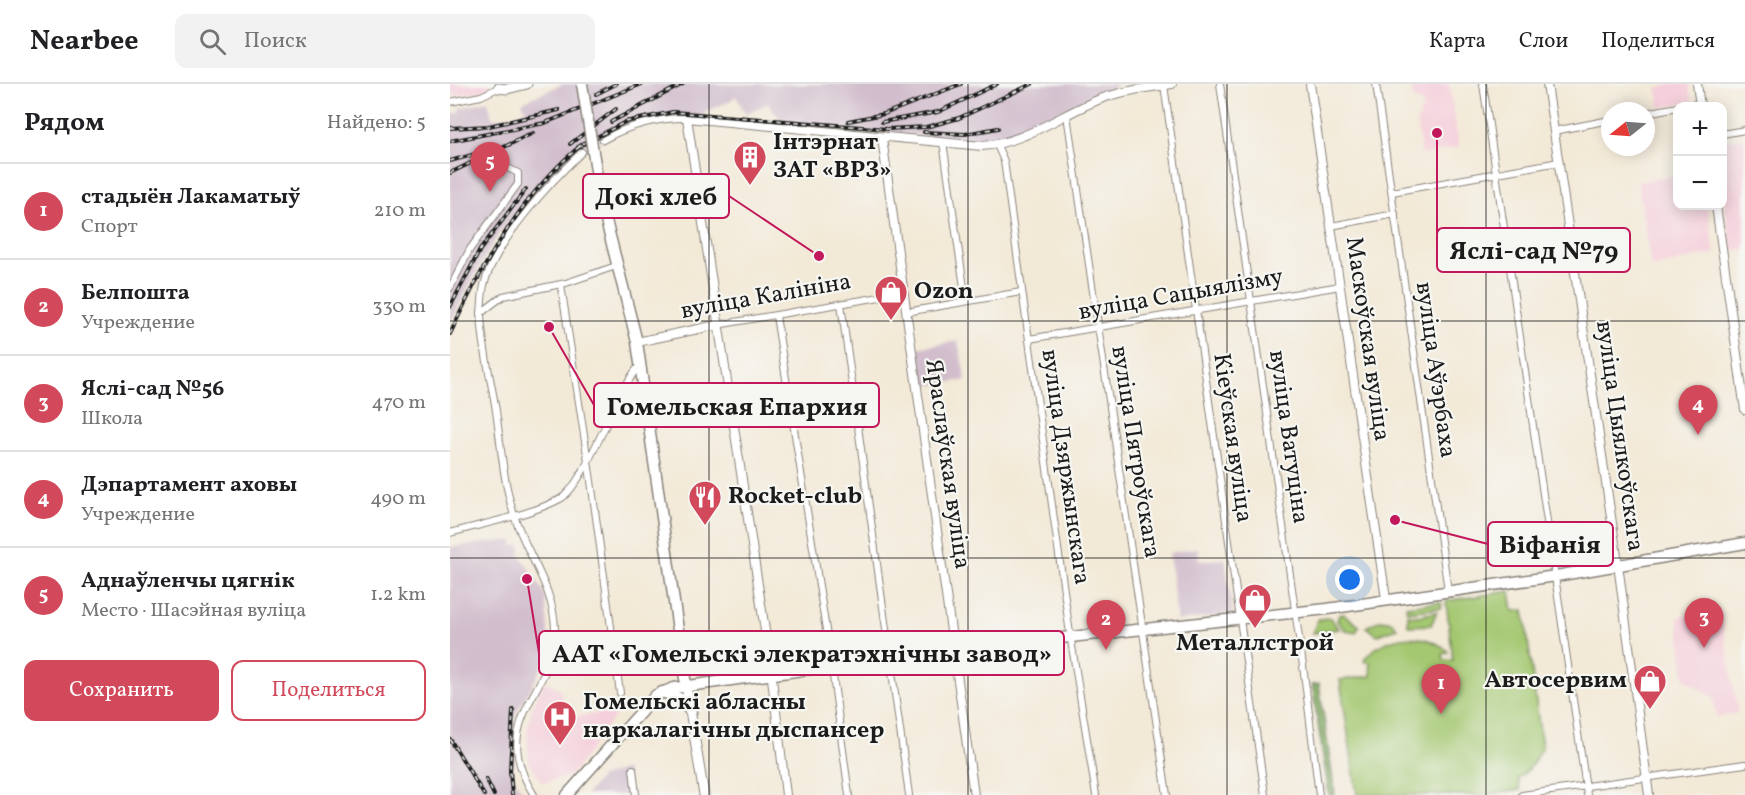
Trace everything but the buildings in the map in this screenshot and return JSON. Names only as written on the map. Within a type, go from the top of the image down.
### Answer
[{"type":"main road","points":[[500,85],[507,89],[527,84]]},
{"type":"main road","points":[[582,84],[601,201],[637,342],[640,393],[704,795]]},
{"type":"main road","points":[[567,795],[656,695],[686,686],[954,650],[1294,613],[1556,576],[1745,543]]},
{"type":"main road","points":[[662,692],[679,699],[691,712]]},
{"type":"street","name":"вуліца Ватуціна","points":[[1220,84],[1319,795]]},
{"type":"street","name":"Маскоўская вуліца","points":[[1310,84],[1386,599]]},
{"type":"street","name":"вуліца Аўэрбаха","points":[[1376,84],[1448,591]]},
{"type":"street","points":[[1483,84],[1587,795]]},
{"type":"street","name":"вуліца Цыялкоўскага","points":[[1547,84],[1618,564],[1649,795]]},
{"type":"street","points":[[1697,84],[1700,102]]},
{"type":"street","points":[[450,102],[481,96],[500,85]]},
{"type":"street","points":[[603,140],[618,131],[664,118],[687,118],[882,138],[997,145],[1020,138],[1105,97],[1168,85]]},
{"type":"street","name":"Кіеўская вуліца","points":[[1168,85],[1195,312],[1265,795]]},
{"type":"street","points":[[1655,112],[1673,109]]},
{"type":"street","name":"вуліца Пятроўскага","points":[[1067,115],[1167,795]]},
{"type":"street","points":[[687,118],[771,675],[786,795]]},
{"type":"street","points":[[1554,131],[1601,122]]},
{"type":"street","points":[[1727,133],[1745,130]]},
{"type":"street","name":"Яраслаўская вуліца","points":[[882,138],[974,795]]},
{"type":"street","points":[[943,142],[966,301]]},
{"type":"street","name":"вуліца Дзяржынскага","points":[[997,145],[1004,161],[1071,638],[1096,795]]},
{"type":"street","points":[[534,795],[519,769],[520,729],[522,715],[554,648],[555,629],[546,584],[513,514],[506,482],[481,313],[483,286],[496,256],[556,177],[582,152]]},
{"type":"street","points":[[1392,192],[1559,162]]},
{"type":"street","points":[[450,288],[470,249],[518,184],[518,173],[504,165]]},
{"type":"street","points":[[1717,210],[1745,410]]},
{"type":"street","points":[[1331,226],[1395,214]]},
{"type":"street","points":[[481,313],[503,296],[561,285],[616,266]]},
{"type":"street","points":[[561,285],[620,693]]},
{"type":"street","name":"вуліца Сацыялізму","points":[[1029,339],[1340,286]]},
{"type":"street","points":[[906,312],[1021,292]]},
{"type":"street","name":"вуліца Калініна","points":[[637,342],[717,325],[903,293]]},
{"type":"street","points":[[841,304],[909,795]]},
{"type":"street","points":[[776,316],[832,666],[849,795]]},
{"type":"street","points":[[450,533],[563,497],[587,460],[618,400],[640,364]]},
{"type":"street","points":[[630,380],[630,387],[640,393]]},
{"type":"street","points":[[618,400],[640,393]]},
{"type":"street","points":[[1522,795],[1745,764]]},
{"type":"street","points":[[633,769],[636,795]]},
{"type":"shaded area","points":[[450,84],[488,84],[489,90],[450,96]]},
{"type":"shaded area","points":[[563,84],[1119,84],[1012,136],[976,141],[783,123],[768,103],[745,114],[736,96],[741,92],[728,102],[705,112],[705,117],[674,115],[658,117],[614,130],[580,149],[551,175],[501,230],[450,324],[450,115],[460,112],[459,108],[488,101],[492,118],[509,117],[526,110],[522,102]]},
{"type":"shaded area","points":[[1418,84],[1449,84],[1459,147],[1422,155],[1416,119],[1420,119],[1419,114],[1423,111],[1421,101],[1414,100],[1411,89],[1419,88]]},
{"type":"shaded area","points":[[1674,84],[1689,84],[1692,101],[1673,102],[1673,105],[1660,108],[1657,88]]},
{"type":"shaded area","points":[[1745,138],[1745,249],[1731,251],[1726,210],[1727,140]]},
{"type":"shaded area","points":[[1673,176],[1673,210],[1708,210],[1715,253],[1651,268],[1638,182]]},
{"type":"shaded area","points":[[958,341],[966,380],[923,386],[917,348]]},
{"type":"shaded area","points":[[512,540],[514,546],[519,544],[522,551],[519,553],[545,594],[549,642],[548,652],[537,677],[515,715],[513,776],[524,795],[450,795],[450,547]]},
{"type":"shaded area","points":[[1198,548],[1199,561],[1225,559],[1233,614],[1177,621],[1169,553]]},
{"type":"shaded area","points":[[1720,609],[1738,713],[1717,717],[1713,697],[1685,679],[1678,617]]},
{"type":"shaded area","name":"Гомельскі абласны наркалагічны дыспансер","points":[[544,681],[560,689],[567,718],[619,710],[571,776],[542,783],[529,762],[527,731],[532,709]]},
{"type":"shaded area","points":[[626,769],[630,794],[586,795],[601,777]]},
{"type":"green space","points":[[1510,591],[1513,611],[1524,610],[1542,748],[1529,769],[1518,778],[1520,790],[1481,795],[1357,795],[1340,680],[1371,676],[1370,662],[1365,662],[1364,659],[1383,644],[1404,638],[1426,639],[1447,650],[1448,653],[1443,654],[1444,660],[1453,660],[1446,601]]},
{"type":"green space","points":[[1439,602],[1442,604],[1441,608],[1407,612],[1406,606]]},
{"type":"green space","points":[[1437,612],[1431,625],[1408,626],[1408,615],[1418,616]]},
{"type":"green space","points":[[1344,614],[1359,626],[1356,632],[1345,630],[1337,621],[1339,615]]},
{"type":"green space","points":[[1330,618],[1339,629],[1312,633],[1318,619]]},
{"type":"green space","points":[[1380,620],[1393,622],[1397,628],[1378,635],[1366,627]]},
{"type":"green space","points":[[1319,684],[1335,795],[1329,795],[1312,685]]},
{"type":"railway","points":[[596,94],[616,84]]},
{"type":"railway","points":[[450,141],[545,123],[642,84]]},
{"type":"railway","points":[[611,122],[683,84]]},
{"type":"railway","points":[[848,121],[884,114],[961,84]]},
{"type":"railway","points":[[882,122],[938,112],[997,84]]},
{"type":"railway","points":[[578,147],[625,122],[673,112],[887,129],[926,127],[959,118],[1032,84]]},
{"type":"railway","points":[[570,144],[616,109]]},
{"type":"railway","points":[[450,128],[489,126],[559,110]]},
{"type":"railway","points":[[924,132],[965,134],[998,128]]},
{"type":"railway","points":[[450,173],[533,133]]},
{"type":"railway","points":[[450,334],[476,281],[507,230],[543,183],[585,142]]},
{"type":"railway","points":[[450,161],[476,154]]},
{"type":"railway","points":[[450,307],[480,250],[526,189]]},
{"type":"railway","points":[[512,795],[510,771],[513,710]]},
{"type":"railway","points":[[450,739],[484,795]]},
{"type":"railway","points":[[486,779],[494,795]]},
{"type":"place","name":"Яслі-сад №79","points":[[1437,133]]},
{"type":"place","name":"Інтэрнат ЗАТ «ВРЗ»","points":[[750,186]]},
{"type":"place","name":"Аднаўленчы цягнік","points":[[490,192]]},
{"type":"place","name":"Докі хлеб","points":[[819,256]]},
{"type":"place","name":"Ozon","points":[[891,321]]},
{"type":"place","name":"Гомельская Епархия","points":[[549,327]]},
{"type":"place","name":"Дэпартамент аховы","points":[[1698,435]]},
{"type":"place","name":"Віфанія","points":[[1395,520]]},
{"type":"place","name":"Rocket-club","points":[[705,526]]},
{"type":"place","name":"ААТ «Гомельскі элекратэхнічны завод»","points":[[527,579]]},
{"type":"place","name":"Металлстрой","points":[[1255,629]]},
{"type":"place","name":"Яслі-сад №56","points":[[1704,648]]},
{"type":"place","name":"Белпошта","points":[[1106,650]]},
{"type":"place","name":"Автосервим","points":[[1650,710]]},
{"type":"place","name":"стадыён Лакаматыў","points":[[1441,714]]},
{"type":"place","name":"Гомельскі абласны наркалагічны дыспансер","points":[[560,746]]}]
